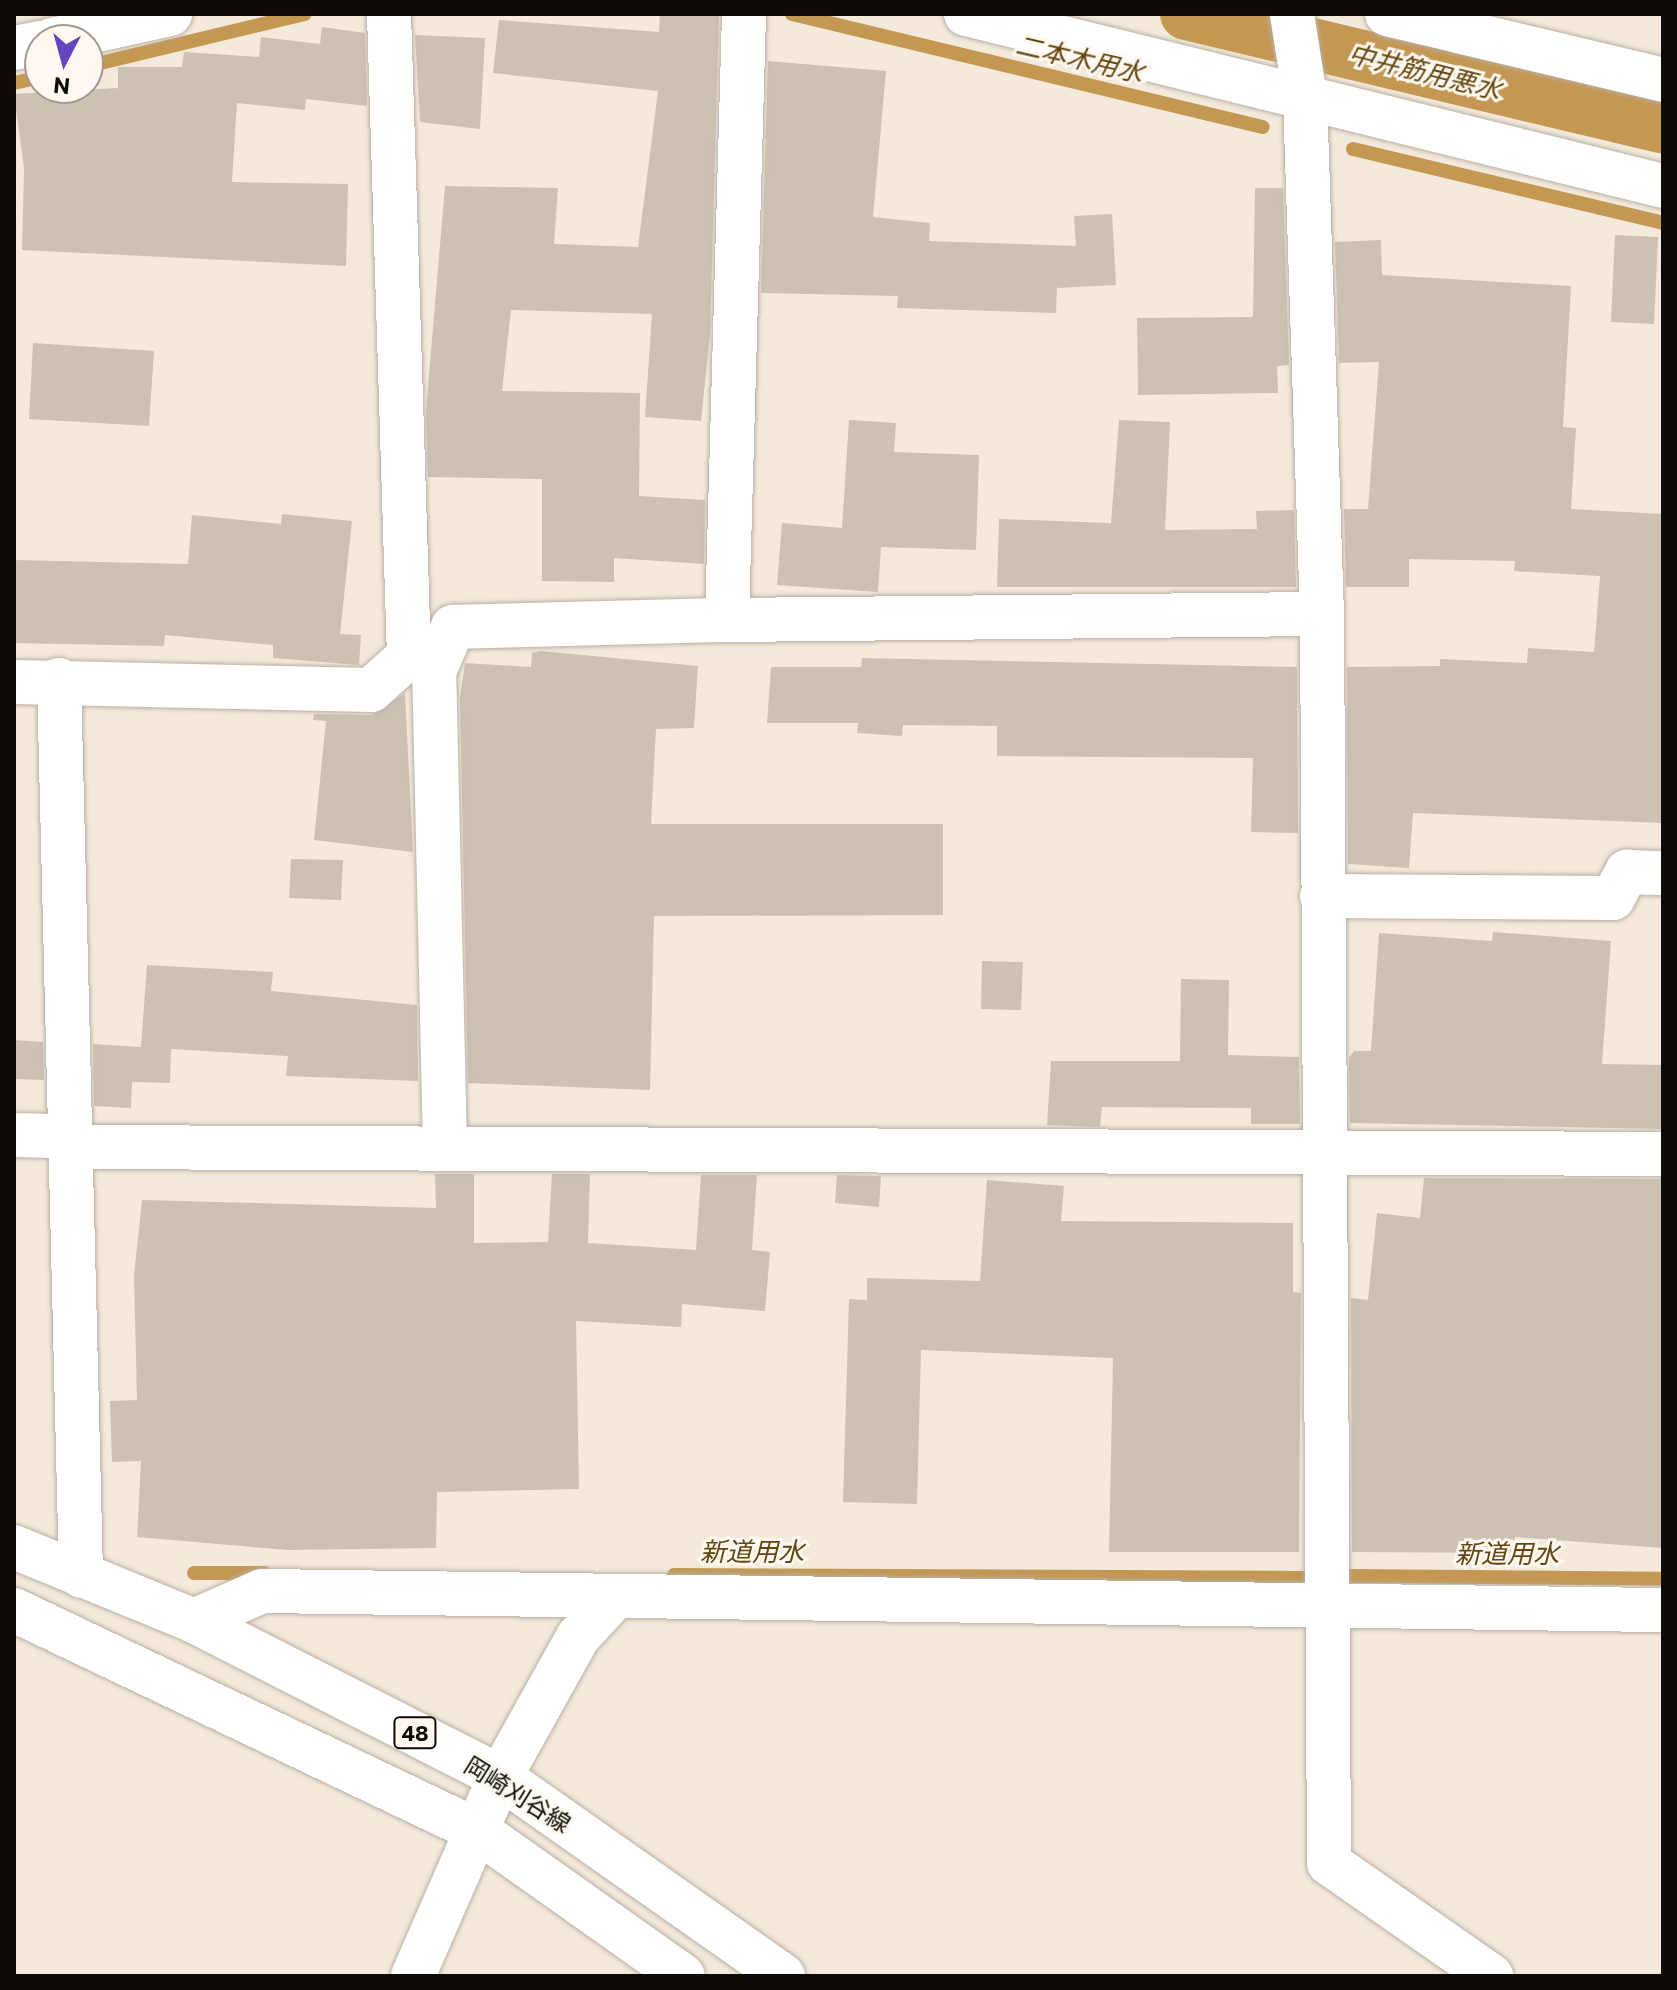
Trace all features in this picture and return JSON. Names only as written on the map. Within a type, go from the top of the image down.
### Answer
[{"type":"street","points":[[104,29],[170,14]]},
{"type":"street","points":[[389,14],[445,1148]]},
{"type":"street","points":[[727,620],[744,14]]},
{"type":"street","points":[[966,14],[1663,186]]},
{"type":"street","points":[[1292,14],[1305,97],[1322,614],[1322,1149],[1332,1610],[1329,1863],[1491,1976]]},
{"type":"street","points":[[1387,14],[1663,80]]},
{"type":"street","points":[[14,682],[59,680],[371,690],[422,664],[453,627],[727,620],[1322,614]]},
{"type":"street","points":[[59,680],[73,1147],[81,1576]]},
{"type":"street","points":[[1322,896],[1613,898],[1627,872],[1663,873]]},
{"type":"street","points":[[14,1135],[55,1136],[73,1147],[1322,1149],[1663,1154]]},
{"type":"street","name":"岡崎刈谷線","points":[[14,1547],[194,1621],[500,1777],[783,1976]]},
{"type":"street","points":[[194,1621],[262,1591],[1332,1610],[1663,1610]]},
{"type":"street","points":[[413,1976],[500,1777],[578,1637],[615,1597]]},
{"type":"street","name":"48","points":[[14,1610],[478,1831],[683,1976]]},
{"type":"building","points":[[660,14],[719,16],[710,334],[701,421],[645,417],[652,314],[511,310],[502,391],[640,393],[639,496],[705,500],[704,564],[614,558],[614,582],[542,581],[542,479],[428,477],[426,410],[445,186],[558,188],[554,244],[638,247],[658,91],[493,73],[499,20],[659,32]]},
{"type":"building","points":[[322,27],[365,33],[367,106],[306,99],[305,110],[237,103],[232,182],[348,184],[346,266],[22,250],[24,168],[14,94],[24,93],[24,104],[104,104],[104,89],[118,88],[118,67],[182,67],[184,52],[259,57],[261,37],[320,44]]},
{"type":"building","points":[[415,35],[485,38],[480,129],[420,122]]},
{"type":"building","points":[[768,61],[886,71],[873,217],[930,223],[929,241],[1076,246],[1074,216],[1112,214],[1116,285],[1057,288],[1056,313],[897,308],[898,296],[761,293]]},
{"type":"building","points":[[1255,188],[1283,188],[1289,365],[1277,366],[1278,393],[1138,395],[1137,318],[1253,317]]},
{"type":"building","points":[[1615,235],[1658,237],[1654,324],[1611,322]]},
{"type":"building","points":[[1381,240],[1382,275],[1571,286],[1563,427],[1576,428],[1571,509],[1663,514],[1663,823],[1413,813],[1409,868],[1348,864],[1347,667],[1440,666],[1440,659],[1527,663],[1528,648],[1594,652],[1600,576],[1514,571],[1515,561],[1409,559],[1409,587],[1346,587],[1344,509],[1368,509],[1379,362],[1339,363],[1335,242]]},
{"type":"building","points":[[33,343],[154,351],[149,426],[29,419]]},
{"type":"building","points":[[849,420],[896,423],[894,452],[979,455],[976,550],[881,547],[878,592],[777,585],[782,523],[842,528]]},
{"type":"building","points":[[1119,420],[1170,422],[1165,530],[1257,529],[1256,511],[1294,510],[1296,587],[997,587],[999,519],[1111,523]]},
{"type":"building","points":[[282,514],[352,521],[340,634],[361,635],[359,665],[273,658],[273,645],[165,635],[164,646],[14,643],[14,560],[188,564],[192,515],[281,524]]},
{"type":"building","points":[[541,651],[698,666],[694,728],[656,729],[651,824],[943,824],[943,915],[654,916],[650,1090],[468,1083],[460,698],[465,663],[531,667],[532,653]]},
{"type":"building","points":[[862,658],[1297,667],[1298,833],[1251,832],[1253,758],[997,756],[997,726],[903,725],[902,736],[857,733],[858,723],[767,723],[771,667],[861,667]]},
{"type":"building","points":[[405,693],[413,852],[314,840],[326,721],[313,720],[314,714],[372,715]]},
{"type":"building","points":[[291,859],[343,860],[341,900],[289,898]]},
{"type":"building","points":[[1493,932],[1611,941],[1602,1064],[1663,1065],[1663,1129],[1350,1123],[1349,1058],[1354,1051],[1371,1051],[1379,933],[1492,941]]},
{"type":"building","points":[[982,961],[1023,962],[1021,1010],[981,1009]]},
{"type":"building","points":[[147,965],[273,972],[271,991],[417,1005],[418,1081],[286,1076],[288,1056],[171,1049],[170,1083],[132,1082],[131,1108],[94,1106],[93,1044],[141,1047]]},
{"type":"building","points":[[1181,979],[1229,980],[1228,1055],[1299,1057],[1300,1124],[1251,1124],[1251,1108],[1102,1107],[1100,1127],[1047,1125],[1051,1061],[1180,1061]]},
{"type":"building","points":[[14,1040],[43,1042],[44,1080],[14,1079]]},
{"type":"building","points":[[435,1174],[474,1174],[474,1243],[548,1242],[552,1174],[590,1174],[588,1243],[696,1250],[701,1175],[757,1175],[752,1250],[770,1252],[765,1311],[682,1304],[681,1327],[576,1321],[579,1489],[437,1492],[436,1548],[287,1550],[137,1537],[141,1461],[112,1462],[110,1401],[137,1400],[134,1276],[142,1200],[436,1208]]},
{"type":"building","points":[[837,1175],[881,1176],[879,1207],[835,1203]]},
{"type":"building","points":[[1424,1178],[1663,1179],[1663,1548],[1515,1537],[1515,1553],[1352,1552],[1351,1298],[1368,1300],[1377,1213],[1420,1218]]},
{"type":"building","points":[[987,1180],[1064,1186],[1061,1221],[1293,1223],[1293,1292],[1301,1293],[1299,1552],[1109,1552],[1113,1358],[921,1350],[917,1504],[843,1502],[849,1299],[867,1300],[867,1278],[980,1281]]},
{"type":"waterway","name":"二本木用水","points":[[104,62],[305,14]]},
{"type":"waterway","name":"二本木用水","points":[[792,14],[1263,127]]},
{"type":"waterway","name":"中井筋用悪水","points":[[1186,14],[1663,128]]},
{"type":"waterway","name":"二本木用水","points":[[14,83],[24,81]]},
{"type":"waterway","name":"二本木用水","points":[[1353,149],[1663,223]]},
{"type":"waterway","name":"新道用水","points":[[194,1573],[265,1573]]},
{"type":"waterway","name":"新道用水","points":[[674,1575],[1310,1578]]},
{"type":"waterway","name":"新道用水","points":[[1350,1576],[1663,1579]]}]
